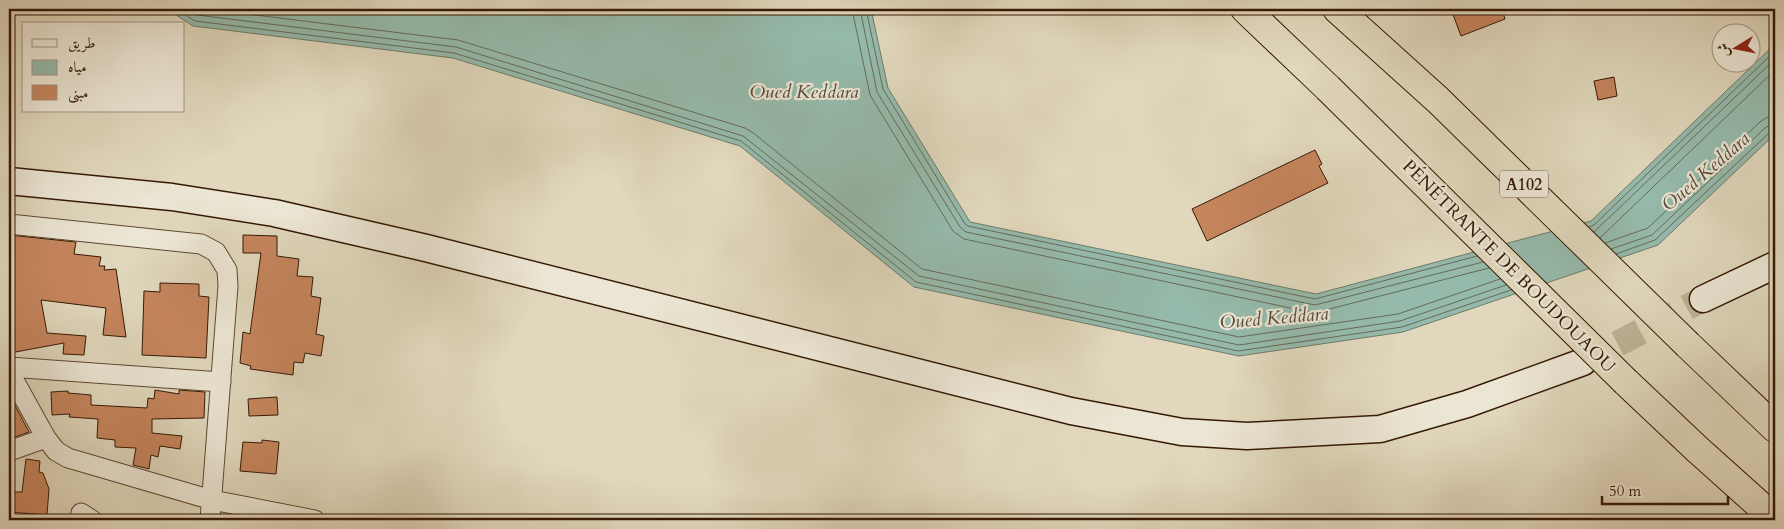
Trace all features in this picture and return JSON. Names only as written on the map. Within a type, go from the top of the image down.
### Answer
[{"type":"highway","name":"PÉNÉTRANTE DE BOUDOUAOU","points":[[1245,9],[1328,88],[1626,382],[1775,519]]},
{"type":"highway","name":"A102","points":[[1347,18],[1438,100],[1775,428]]},
{"type":"main road","points":[[9,181],[172,198],[274,212],[1071,411],[1182,432],[1247,436],[1380,429],[1467,404],[1583,362]]},
{"type":"main road","points":[[1703,299],[1775,265]]},
{"type":"street","points":[[9,224],[201,244],[216,252],[227,270],[228,286],[210,520]]},
{"type":"street","points":[[9,369],[221,382]]},
{"type":"street","points":[[9,369],[46,438],[56,451],[68,458],[212,500],[315,520]]},
{"type":"street","points":[[9,451],[46,438]]},
{"type":"water","name":"Oued Keddara","points":[[167,9],[871,9],[888,88],[970,222],[1316,294],[1591,221],[1746,72],[1762,72],[1762,57],[1775,44],[1775,134],[1658,245],[1403,332],[1239,356],[914,287],[740,146],[453,58],[193,26]]},
{"type":"building","points":[[1451,9],[1502,9],[1505,19],[1461,36]]},
{"type":"building","points":[[1614,77],[1617,96],[1598,100],[1594,81]]},
{"type":"building","points":[[1315,150],[1322,164],[1319,166],[1328,183],[1207,241],[1192,209]]},
{"type":"building","points":[[9,235],[76,242],[74,254],[101,257],[99,266],[105,266],[104,270],[116,269],[126,337],[103,335],[106,308],[41,300],[47,333],[86,336],[84,355],[63,354],[64,343],[10,353]]},
{"type":"building","points":[[243,235],[277,236],[277,256],[299,259],[297,276],[313,277],[311,296],[321,298],[316,334],[324,336],[321,356],[305,353],[303,363],[294,362],[293,375],[250,369],[251,366],[240,363],[243,332],[250,334],[261,253],[243,253]]},
{"type":"building","points":[[160,283],[199,284],[199,296],[209,297],[206,358],[142,355],[144,291],[160,292]]},
{"type":"building","points":[[155,390],[179,394],[179,390],[205,392],[204,418],[152,419],[152,433],[182,436],[180,449],[160,446],[158,457],[151,455],[149,469],[133,465],[136,448],[115,447],[115,440],[97,438],[98,419],[69,417],[70,414],[52,415],[51,392],[68,391],[68,393],[91,395],[91,405],[147,408],[148,398],[154,399]]},
{"type":"building","points":[[9,394],[29,432],[9,439]]},
{"type":"building","points":[[277,397],[278,415],[249,416],[248,399]]},
{"type":"building","points":[[262,440],[279,442],[276,474],[240,471],[243,442],[262,443]]},
{"type":"building","points":[[26,459],[40,461],[39,472],[43,473],[49,489],[47,515],[9,512],[9,492],[22,492]]},
{"type":"tunnel","points":[[1583,362],[1703,299]]}]
